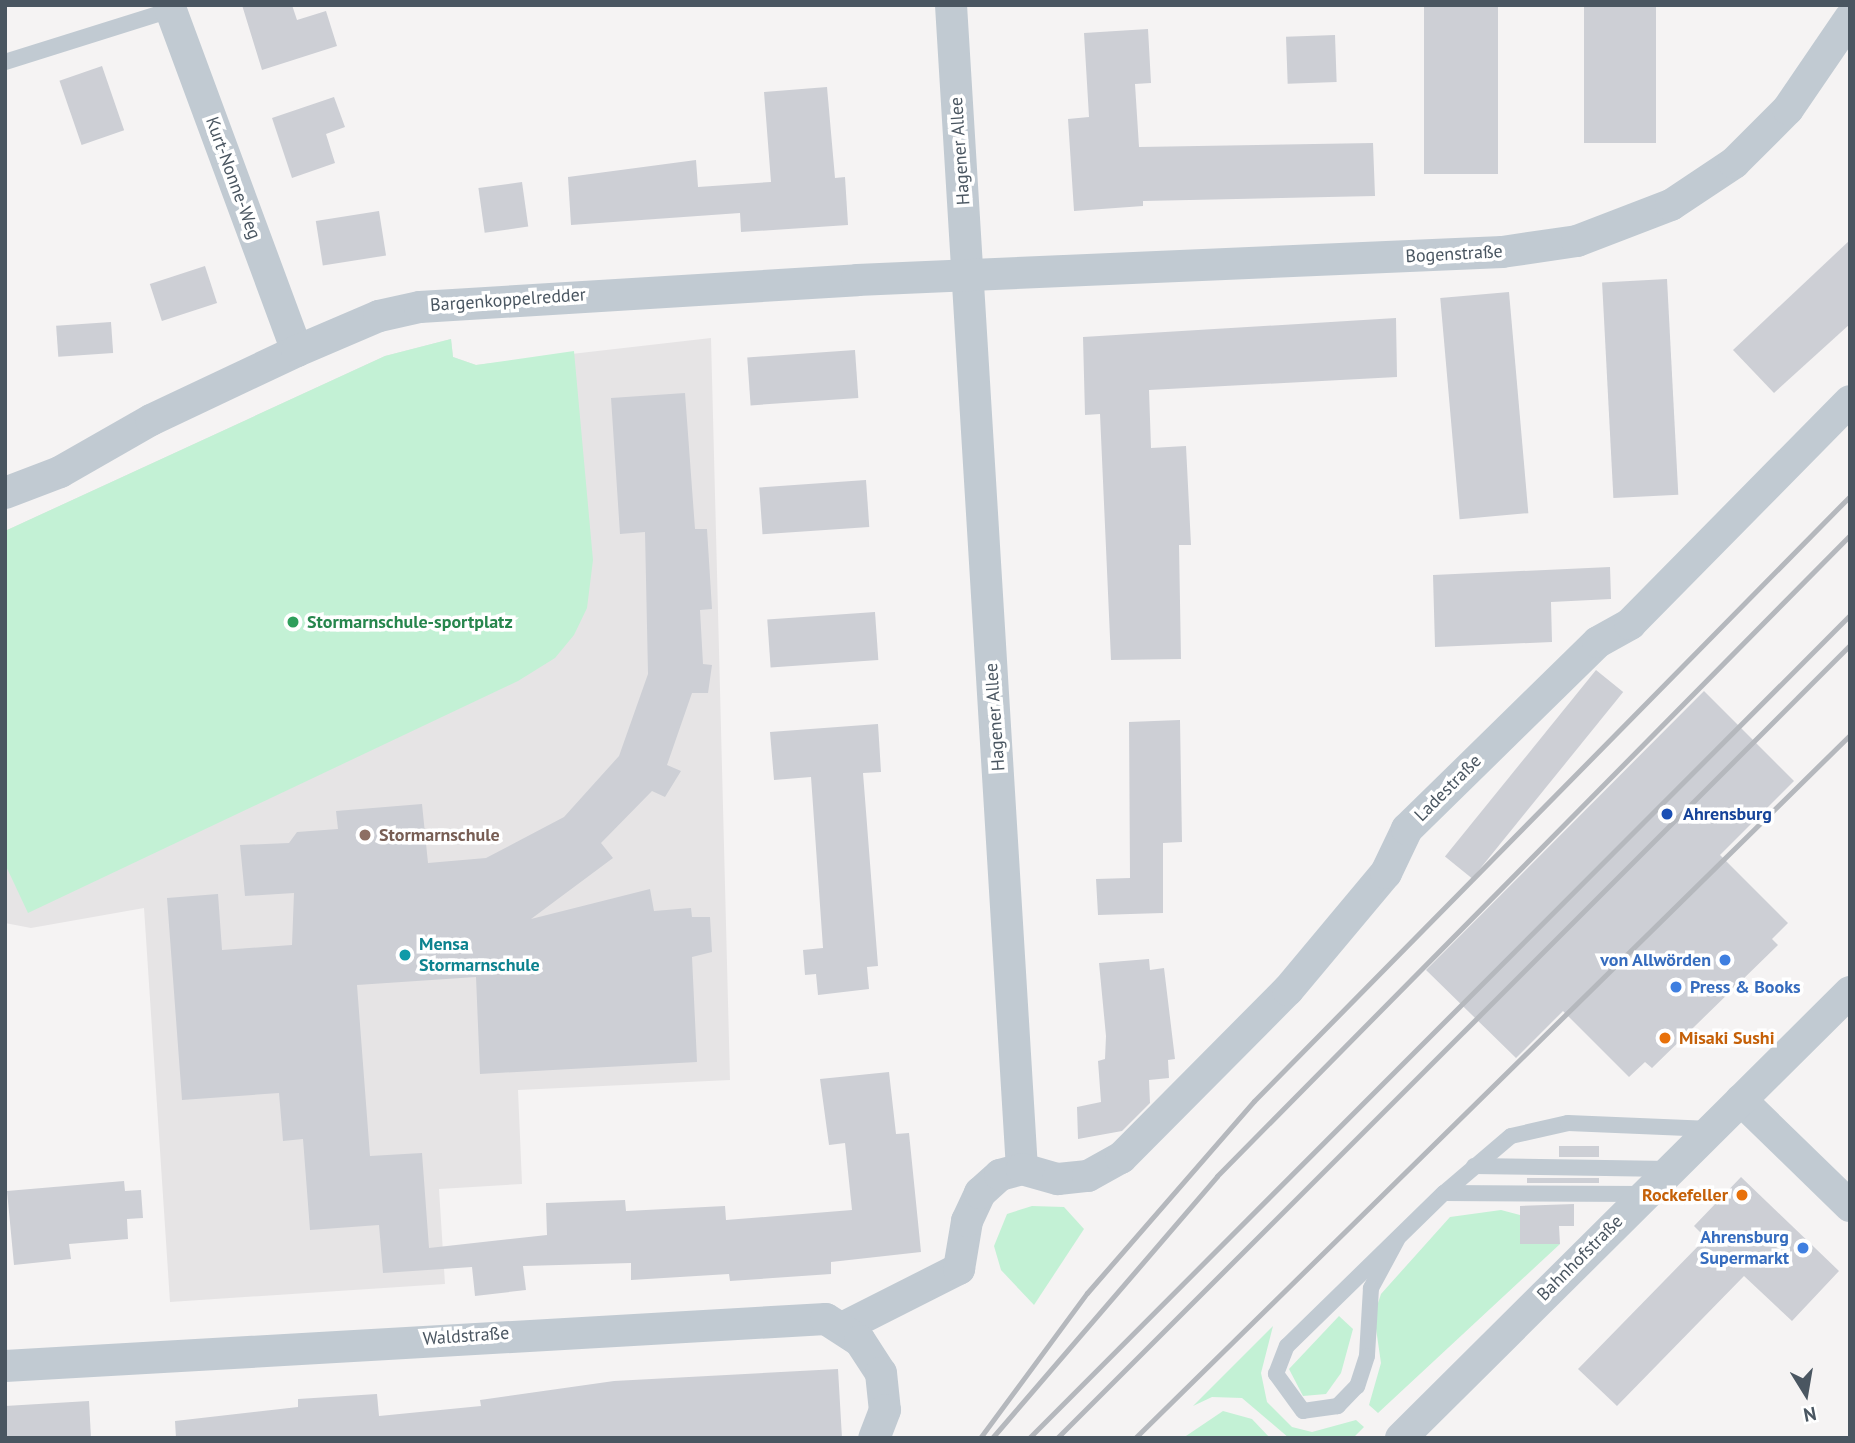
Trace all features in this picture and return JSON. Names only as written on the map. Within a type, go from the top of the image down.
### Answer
[{"type":"street","name":"Hagener Allee","points":[[951,5],[1022,1169]]},
{"type":"street","name":"Kurt-Nonne-Weg","points":[[170,8],[297,351]]},
{"type":"street","name":"Bogenstraße","points":[[968,277],[1503,252],[1602,234],[1671,205],[1734,163],[1788,109],[1850,18]]},
{"type":"street","name":"Bargenkoppelredder","points":[[5,493],[60,472],[151,419],[379,316],[477,299],[968,277]]},
{"type":"street","name":"Ladestraße","points":[[1022,1169],[1058,1179],[1088,1176],[1121,1158],[1288,990],[1386,873],[1407,829],[1598,642],[1630,624],[1850,401]]},
{"type":"street","name":"Bahnhofstraße","points":[[1401,1438],[1850,992]]},
{"type":"street","points":[[1741,1100],[1850,1206]]},
{"type":"street","points":[[874,1438],[884,1394],[874,1358],[844,1327],[959,1269],[980,1193],[1000,1174],[1022,1169]]},
{"type":"street","name":"Waldstraße","points":[[5,1366],[784,1318],[826,1319],[844,1327]]},
{"type":"lane","points":[[5,62],[170,8]]},
{"type":"lane","points":[[1397,1240],[1371,1288],[1367,1356],[1357,1386],[1338,1406],[1303,1411],[1281,1389],[1278,1358],[1397,1240],[1444,1194],[1511,1136],[1537,1128],[1712,1129]]},
{"type":"lane","points":[[1474,1166],[1670,1169]]},
{"type":"lane","points":[[1444,1194],[1644,1194]]},
{"type":"shaded area","name":"Stormarnschule","points":[[711,338],[730,1080],[518,1090],[522,1184],[439,1189],[445,1284],[170,1302],[144,908],[31,928],[5,923],[5,531],[385,356],[451,339],[453,357],[476,365]]},
{"type":"green space","name":"Stormarnschule-sportplatz","points":[[451,339],[453,357],[476,365],[574,351],[593,560],[587,608],[574,635],[555,658],[518,681],[28,913],[5,864],[5,531],[385,356]]},
{"type":"green space","points":[[1032,1206],[1064,1207],[1084,1229],[1034,1305],[1001,1270],[994,1246],[1007,1214]]},
{"type":"green space","points":[[1501,1210],[1520,1215],[1560,1244],[1378,1413],[1369,1405],[1381,1363],[1374,1315],[1381,1294],[1450,1217]]},
{"type":"green space","points":[[1339,1316],[1353,1329],[1341,1373],[1326,1394],[1303,1396],[1289,1369]]},
{"type":"green space","points":[[1273,1326],[1261,1373],[1267,1402],[1292,1427],[1312,1432],[1356,1420],[1364,1427],[1353,1438],[1289,1438],[1242,1398],[1212,1397],[1193,1406]]},
{"type":"green space","points":[[1223,1411],[1252,1419],[1270,1438],[1183,1438]]},
{"type":"building","points":[[242,5],[292,5],[297,20],[326,11],[337,46],[262,70]]},
{"type":"building","points":[[1424,5],[1498,5],[1498,174],[1424,174]]},
{"type":"building","points":[[1584,5],[1656,5],[1656,143],[1584,143]]},
{"type":"building","points":[[1148,29],[1151,83],[1135,84],[1139,147],[1373,143],[1375,196],[1143,201],[1143,206],[1074,211],[1068,119],[1089,117],[1084,33]]},
{"type":"building","points":[[1335,35],[1337,82],[1288,84],[1286,37]]},
{"type":"building","points":[[102,66],[124,130],[82,145],[59,81]]},
{"type":"building","points":[[827,87],[835,178],[845,177],[848,225],[741,232],[740,213],[571,225],[568,177],[696,160],[698,187],[771,182],[764,92]]},
{"type":"building","points":[[334,97],[345,127],[326,134],[335,163],[292,178],[272,118]]},
{"type":"building","points":[[522,182],[528,227],[485,233],[478,188]]},
{"type":"building","points":[[379,211],[386,255],[323,265],[316,221]]},
{"type":"building","points":[[1850,240],[1850,324],[1774,393],[1733,350]]},
{"type":"building","points":[[205,266],[217,303],[162,321],[150,284]]},
{"type":"building","points":[[1667,279],[1678,495],[1613,498],[1602,282]]},
{"type":"building","points":[[1509,292],[1528,513],[1460,519],[1440,298]]},
{"type":"building","points":[[1396,318],[1397,377],[1149,390],[1151,448],[1186,446],[1191,545],[1179,545],[1181,659],[1111,660],[1100,414],[1085,415],[1083,337]]},
{"type":"building","points":[[111,322],[113,353],[58,357],[56,326]]},
{"type":"building","points":[[855,350],[858,398],[751,405],[747,358]]},
{"type":"building","points":[[685,393],[695,529],[707,529],[712,609],[700,610],[703,664],[712,665],[708,693],[692,693],[667,765],[681,771],[665,797],[652,791],[601,843],[613,858],[531,919],[650,889],[654,911],[691,908],[692,917],[710,917],[712,952],[692,957],[697,1062],[480,1074],[476,977],[357,985],[370,1156],[422,1153],[429,1248],[547,1235],[546,1203],[625,1200],[626,1211],[725,1206],[726,1220],[852,1210],[845,1143],[829,1145],[820,1079],[889,1072],[896,1134],[909,1133],[921,1252],[831,1262],[831,1274],[730,1281],[729,1274],[631,1280],[631,1263],[523,1266],[526,1290],[475,1296],[472,1267],[383,1273],[379,1225],[310,1230],[303,1139],[283,1141],[279,1093],[182,1100],[167,898],[218,894],[222,950],[292,945],[294,893],[245,896],[240,845],[289,843],[297,832],[338,829],[336,811],[422,804],[428,863],[486,858],[564,817],[619,756],[648,674],[645,532],[620,534],[611,398]]},
{"type":"building","points":[[866,480],[869,527],[763,534],[759,487]]},
{"type":"building","points":[[1610,567],[1611,599],[1551,602],[1552,642],[1435,647],[1433,575]]},
{"type":"building","points":[[875,612],[878,660],[771,667],[767,620]]},
{"type":"building","points":[[1596,670],[1623,692],[1472,879],[1445,857]]},
{"type":"building","points":[[1704,691],[1794,781],[1720,855],[1788,923],[1772,939],[1778,945],[1652,1068],[1645,1062],[1629,1077],[1563,1011],[1516,1058],[1426,970]]},
{"type":"building","points":[[1180,720],[1182,842],[1163,843],[1163,913],[1098,915],[1096,879],[1130,878],[1129,722]]},
{"type":"building","points":[[878,724],[881,772],[863,773],[878,966],[867,967],[869,989],[818,995],[816,974],[805,975],[803,950],[823,948],[811,777],[774,780],[770,732]]},
{"type":"building","points":[[1149,959],[1150,970],[1164,968],[1175,1059],[1168,1060],[1169,1078],[1149,1080],[1150,1103],[1122,1131],[1078,1139],[1077,1107],[1101,1102],[1098,1061],[1105,1059],[1106,1036],[1099,963]]},
{"type":"building","points":[[1559,1146],[1599,1146],[1599,1157],[1559,1157]]},
{"type":"building","points":[[1741,1177],[1839,1271],[1792,1321],[1744,1276],[1617,1406],[1578,1369],[1706,1238],[1694,1226]]},
{"type":"building","points":[[1527,1178],[1599,1178],[1599,1183],[1527,1183]]},
{"type":"building","points":[[124,1181],[125,1191],[141,1190],[143,1218],[127,1219],[128,1239],[69,1244],[71,1259],[14,1265],[7,1191]]},
{"type":"building","points":[[1574,1204],[1574,1226],[1559,1226],[1560,1244],[1520,1244],[1520,1206]]},
{"type":"building","points":[[838,1369],[842,1438],[176,1438],[175,1421],[298,1407],[298,1399],[377,1394],[379,1416],[481,1406],[480,1400],[614,1381]]},
{"type":"building","points":[[89,1401],[91,1438],[5,1438],[5,1406]]},
{"type":"railway","points":[[980,1438],[1087,1293],[1254,1101],[1850,496]]},
{"type":"railway","points":[[992,1438],[1217,1176],[1850,535]]},
{"type":"railway","points":[[1029,1438],[1850,615]]},
{"type":"railway","points":[[1057,1438],[1850,645]]},
{"type":"railway","points":[[1135,1438],[1850,735]]},
{"type":"place","name":"Stormarnschule-sportplatz","points":[[293,622]]},
{"type":"place","name":"Ahrensburg","points":[[1667,814]]},
{"type":"place","name":"Stormarnschule","points":[[365,835]]},
{"type":"place","name":"Mensa Stormarnschule","points":[[405,955]]},
{"type":"place","name":"von Allwörden","points":[[1725,960]]},
{"type":"place","name":"Press & Books","points":[[1676,987]]},
{"type":"place","name":"Misaki Sushi","points":[[1665,1038]]},
{"type":"place","name":"Rockefeller","points":[[1742,1195]]},
{"type":"place","name":"Ahrensburg Supermarkt","points":[[1803,1248]]}]
